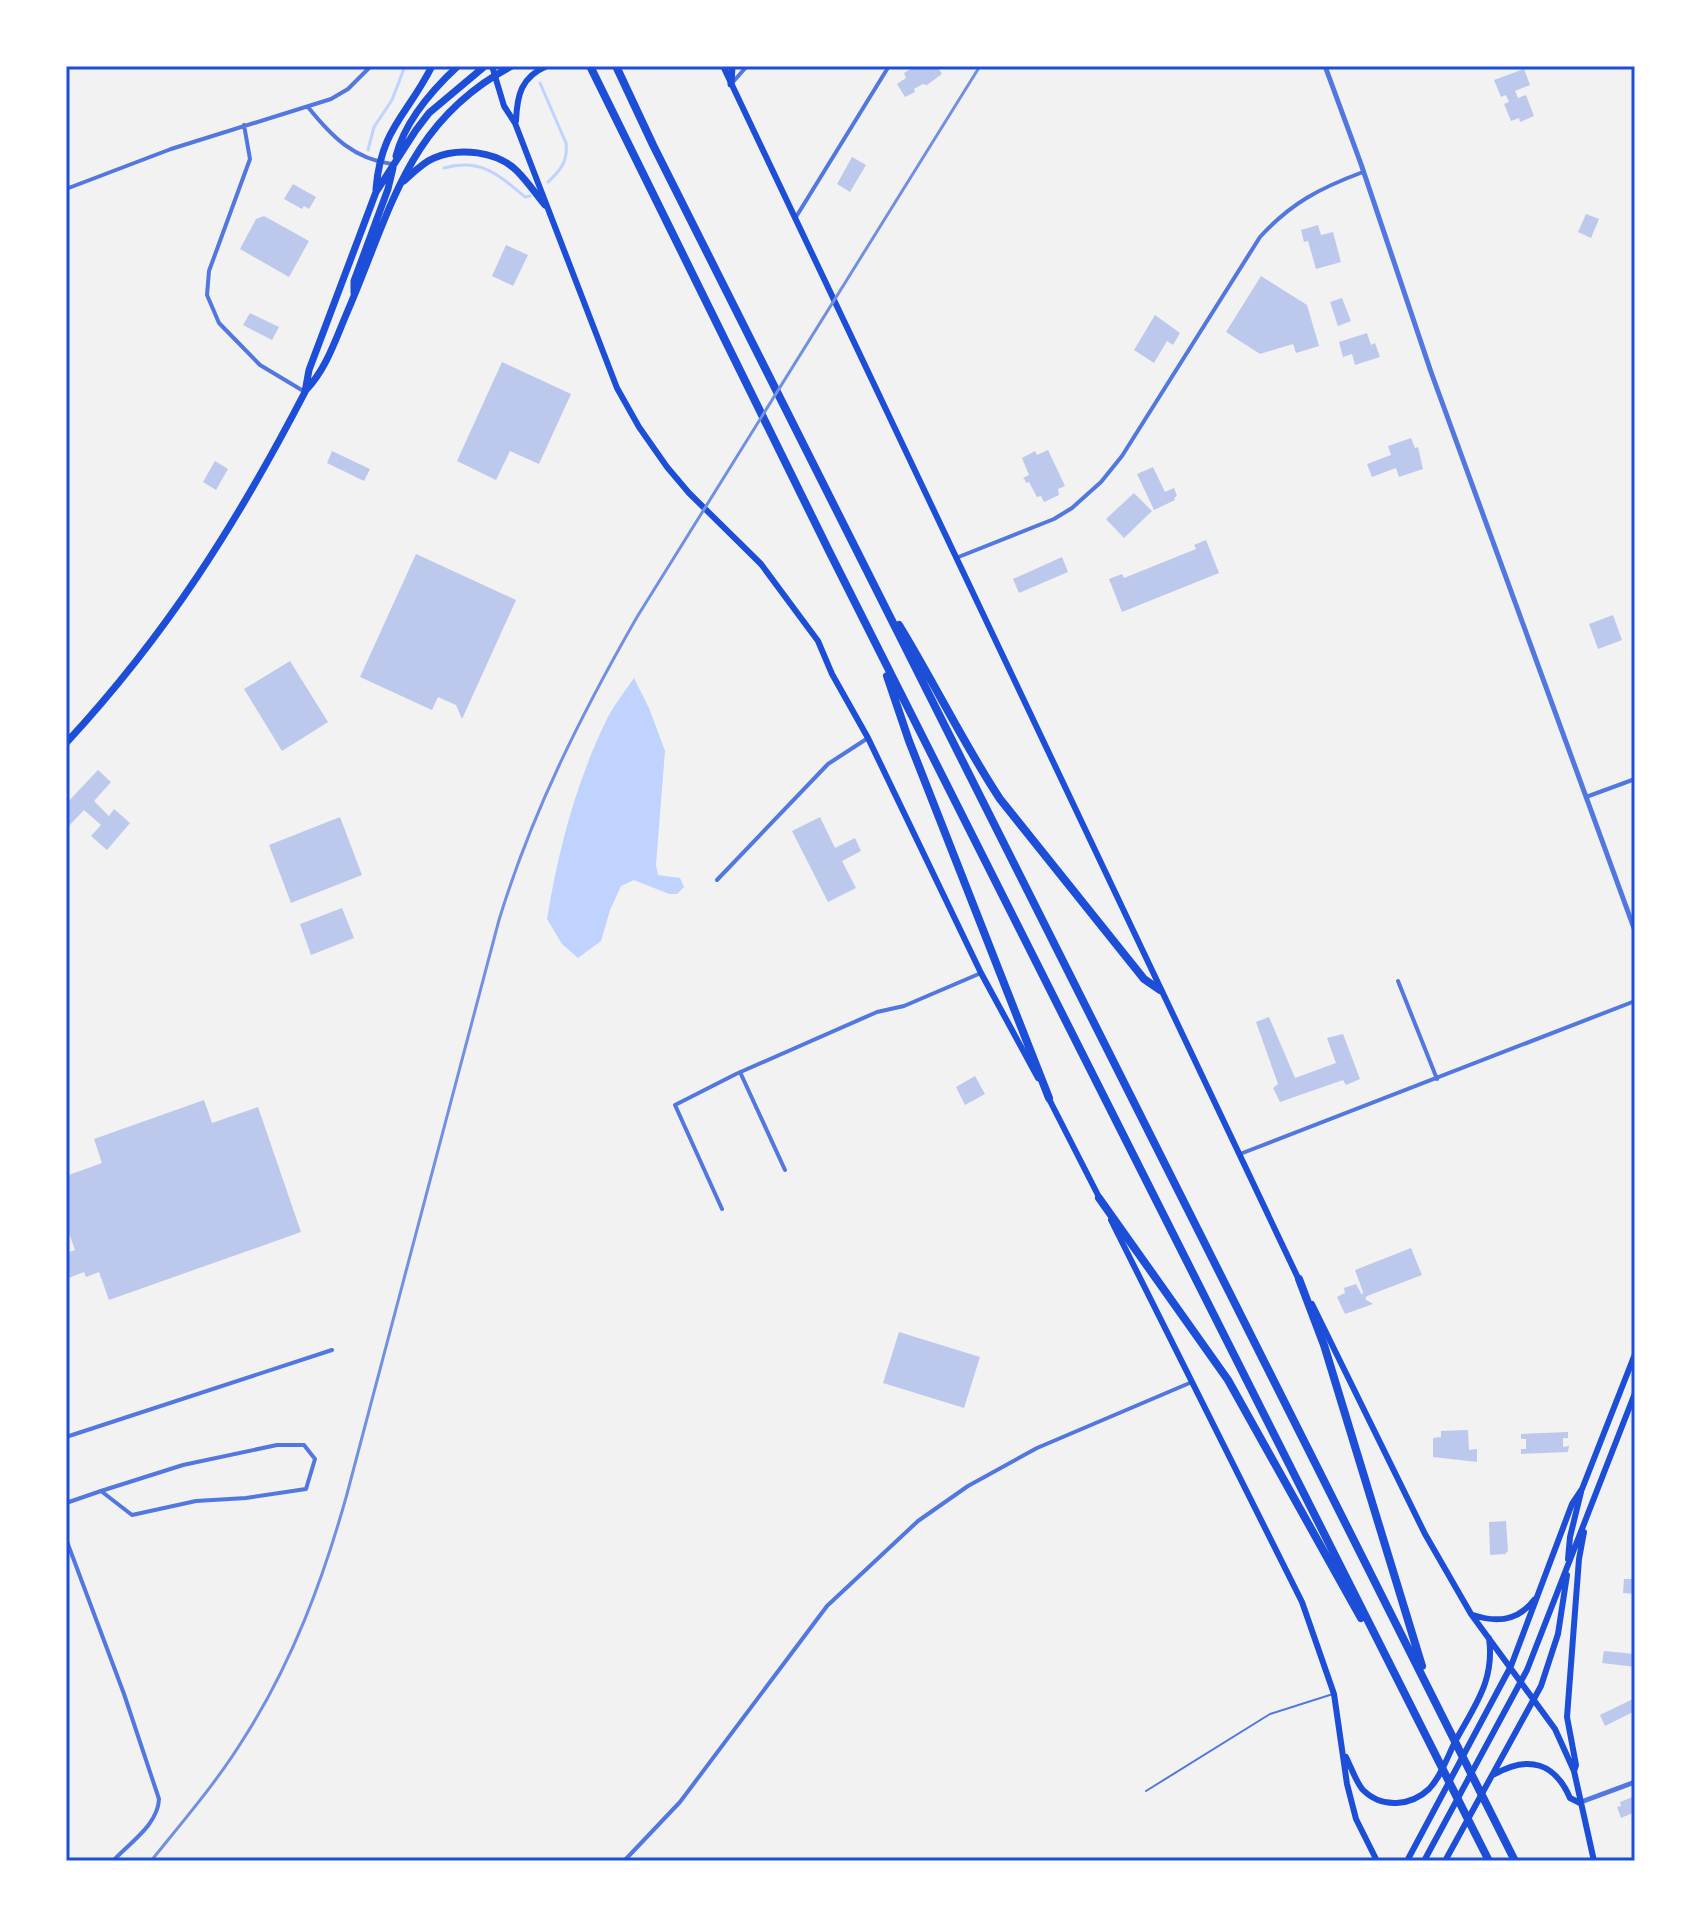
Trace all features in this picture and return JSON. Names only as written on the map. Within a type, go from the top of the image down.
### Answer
[{"type":"highway","points":[[591,68],[747,386],[1489,1861]]},
{"type":"highway","points":[[617,69],[1515,1861]]},
{"type":"highway","points":[[869,575],[1000,799],[1144,979],[1160,990]]},
{"type":"highway","points":[[877,645],[909,741],[1049,1098]]},
{"type":"highway","points":[[1099,1198],[1228,1380],[1418,1719]]},
{"type":"highway","points":[[1299,1279],[1324,1345],[1406,1620],[1433,1697]]},
{"type":"main road","points":[[376,192],[378,163],[388,136],[432,66]]},
{"type":"main road","points":[[353,299],[354,281],[388,189],[403,135],[442,81],[458,66]]},
{"type":"main road","points":[[305,392],[309,370],[376,192],[429,113],[485,66]]},
{"type":"main road","points":[[492,66],[504,106],[515,123],[617,388],[639,427],[689,493],[761,564],[818,641],[981,973],[1049,1098],[1302,1602],[1334,1694],[1347,1784],[1356,1819],[1377,1861]]},
{"type":"main road","points":[[66,743],[133,666],[199,577],[238,517],[305,392],[320,376],[397,188],[430,133],[463,100],[494,75],[512,66]]},
{"type":"main road","points":[[515,123],[520,88],[528,77],[547,66]]},
{"type":"main road","points":[[723,66],[1160,990],[1425,1534],[1471,1614],[1535,1697],[1555,1729],[1574,1771],[1594,1861]]},
{"type":"main road","points":[[731,84],[732,66]]},
{"type":"main road","points":[[397,188],[419,166],[434,158],[450,153],[483,154],[515,170],[545,205]]},
{"type":"main road","points":[[1407,1861],[1511,1666],[1572,1504],[1582,1489],[1635,1354]]},
{"type":"main road","points":[[1424,1861],[1522,1680],[1635,1393]]},
{"type":"main road","points":[[1445,1861],[1535,1697],[1558,1634],[1570,1537],[1582,1489]]},
{"type":"main road","points":[[1574,1771],[1576,1765],[1567,1717],[1579,1559],[1586,1520]]},
{"type":"main road","points":[[1471,1614],[1489,1620],[1506,1619],[1529,1607],[1537,1597]]},
{"type":"main road","points":[[1343,1751],[1362,1789],[1380,1801],[1398,1804],[1413,1800],[1431,1787],[1489,1679],[1492,1658],[1489,1638]]},
{"type":"main road","points":[[1494,1775],[1518,1765],[1537,1765],[1554,1772],[1563,1782],[1570,1798],[1580,1803]]},
{"type":"street","points":[[66,189],[171,149],[308,107],[348,89],[371,66]]},
{"type":"street","points":[[731,84],[747,66]]},
{"type":"street","points":[[796,217],[889,66]]},
{"type":"street","points":[[1325,66],[1431,372],[1635,931]]},
{"type":"street","points":[[308,107],[340,141],[366,159],[394,164]]},
{"type":"street","points":[[244,125],[250,159],[209,271],[207,295],[219,323],[248,353],[273,375],[305,392]]},
{"type":"street","points":[[956,558],[1054,519],[1085,498],[1122,456],[1260,237],[1283,214],[1314,191],[1363,172]]},
{"type":"street","points":[[717,880],[828,764],[868,738]]},
{"type":"street","points":[[1586,797],[1635,779]]},
{"type":"street","points":[[722,1209],[675,1105],[740,1072],[877,1012],[904,1006],[981,973]]},
{"type":"street","points":[[1398,981],[1437,1079]]},
{"type":"street","points":[[1240,1154],[1635,1001]]},
{"type":"street","points":[[740,1072],[785,1170]]},
{"type":"street","points":[[66,1437],[332,1350]]},
{"type":"street","points":[[624,1861],[680,1802],[827,1606],[918,1521],[968,1486],[1037,1448],[1192,1382]]},
{"type":"street","points":[[66,1503],[101,1491],[183,1465],[277,1445],[304,1445],[315,1459],[306,1489],[246,1498],[196,1501],[132,1515],[101,1491]]},
{"type":"street","points":[[66,1539],[124,1694],[159,1799],[155,1815],[113,1861]]},
{"type":"street","points":[[1580,1803],[1635,1782]]},
{"type":"lane","points":[[1146,1791],[1270,1714],[1334,1694]]},
{"type":"water","points":[[634,678],[665,751],[656,865],[658,875],[680,878],[684,887],[677,894],[669,894],[634,880],[621,886],[601,941],[578,958],[562,944],[547,919],[551,893],[586,767],[610,714]]},
{"type":"building","points":[[916,66],[937,66],[942,74],[905,97],[897,84],[906,78],[904,73]]},
{"type":"building","points":[[1524,69],[1530,85],[1515,91],[1518,98],[1526,95],[1534,116],[1520,122],[1519,118],[1511,121],[1504,104],[1509,102],[1506,95],[1501,97],[1494,80]]},
{"type":"building","points":[[852,157],[866,165],[850,192],[837,184]]},
{"type":"building","points":[[293,184],[316,197],[309,209],[304,206],[302,209],[284,199]]},
{"type":"building","points":[[1586,214],[1599,219],[1591,238],[1578,232]]},
{"type":"building","points":[[264,216],[309,241],[289,277],[240,249],[256,219]]},
{"type":"building","points":[[1318,225],[1321,235],[1333,232],[1341,262],[1316,269],[1308,241],[1304,242],[1301,230]]},
{"type":"building","points":[[506,245],[528,255],[513,286],[492,276]]},
{"type":"building","points":[[1261,276],[1307,305],[1319,346],[1296,353],[1293,344],[1260,354],[1226,332]]},
{"type":"building","points":[[1342,298],[1351,321],[1338,326],[1330,302]]},
{"type":"building","points":[[250,313],[279,327],[272,340],[243,325]]},
{"type":"building","points":[[1155,315],[1180,333],[1173,345],[1167,341],[1154,363],[1134,350]]},
{"type":"building","points":[[1367,333],[1380,357],[1355,365],[1352,354],[1343,357],[1339,342]]},
{"type":"building","points":[[502,362],[571,394],[539,464],[510,451],[496,480],[457,461]]},
{"type":"building","points":[[1411,438],[1415,448],[1418,447],[1423,469],[1399,477],[1396,468],[1372,477],[1367,464],[1391,455],[1388,446]]},
{"type":"building","points":[[1048,450],[1065,486],[1058,489],[1059,495],[1044,502],[1023,478],[1029,475],[1022,458],[1035,451],[1037,455]]},
{"type":"building","points":[[332,451],[370,469],[364,481],[327,463]]},
{"type":"building","points":[[215,461],[228,469],[216,490],[203,482]]},
{"type":"building","points":[[1153,467],[1165,492],[1174,488],[1177,496],[1154,510],[1137,474]]},
{"type":"building","points":[[1134,493],[1152,511],[1124,538],[1106,519]]},
{"type":"building","points":[[1206,540],[1219,573],[1122,612],[1109,579],[1122,574],[1124,578],[1196,549],[1194,545]]},
{"type":"building","points":[[416,554],[516,600],[462,719],[456,705],[438,697],[432,710],[360,677]]},
{"type":"building","points":[[1062,557],[1068,572],[1019,593],[1013,579]]},
{"type":"building","points":[[1613,615],[1622,640],[1598,649],[1589,624]]},
{"type":"building","points":[[290,661],[328,722],[282,751],[244,689]]},
{"type":"building","points":[[98,770],[111,782],[94,801],[109,816],[114,809],[130,823],[107,850],[91,836],[101,825],[84,810],[66,829],[66,804]]},
{"type":"building","points":[[340,817],[362,875],[291,903],[269,845]]},
{"type":"building","points":[[820,817],[835,848],[855,838],[861,851],[842,861],[856,888],[828,902],[792,831]]},
{"type":"building","points":[[342,908],[354,938],[311,955],[300,924]]},
{"type":"building","points":[[1269,1017],[1295,1078],[1336,1063],[1327,1038],[1343,1034],[1360,1079],[1346,1085],[1343,1080],[1280,1102],[1273,1088],[1278,1084],[1256,1022]]},
{"type":"building","points":[[975,1076],[985,1094],[965,1105],[956,1087]]},
{"type":"building","points":[[204,1100],[212,1123],[258,1107],[301,1232],[109,1300],[99,1272],[86,1277],[84,1272],[66,1279],[66,1253],[75,1250],[66,1225],[66,1176],[102,1163],[94,1139]]},
{"type":"building","points":[[1411,1248],[1422,1275],[1367,1296],[1365,1299],[1373,1304],[1345,1314],[1337,1297],[1345,1293],[1344,1288],[1356,1284],[1362,1295],[1363,1292],[1355,1270]]},
{"type":"building","points":[[899,1332],[980,1357],[964,1408],[883,1383]]},
{"type":"building","points":[[1468,1430],[1469,1450],[1477,1449],[1477,1462],[1433,1457],[1433,1438],[1441,1437],[1441,1431]]},
{"type":"building","points":[[1568,1432],[1568,1438],[1563,1438],[1563,1447],[1569,1446],[1568,1452],[1521,1454],[1521,1449],[1526,1449],[1526,1439],[1521,1439],[1521,1434]]},
{"type":"building","points":[[1506,1521],[1508,1551],[1490,1555],[1489,1522]]},
{"type":"building","points":[[1624,1579],[1635,1579],[1635,1594],[1623,1593]]},
{"type":"building","points":[[1604,1651],[1635,1654],[1635,1667],[1602,1663]]},
{"type":"building","points":[[1635,1698],[1635,1711],[1605,1726],[1600,1715]]},
{"type":"building","points":[[1635,1796],[1635,1812],[1621,1818],[1617,1807],[1621,1806],[1620,1802]]},
{"type":"waterway","points":[[368,150],[374,127],[392,100],[405,66]]},
{"type":"waterway","points":[[540,83],[566,143],[563,165],[548,182]]},
{"type":"waterway","points":[[444,168],[468,165],[488,170],[525,197],[530,196]]},
{"type":"railway","points":[[151,1861],[211,1786],[244,1738],[277,1680],[317,1589],[347,1494],[499,920],[527,841],[559,765],[637,617],[980,66]]}]
